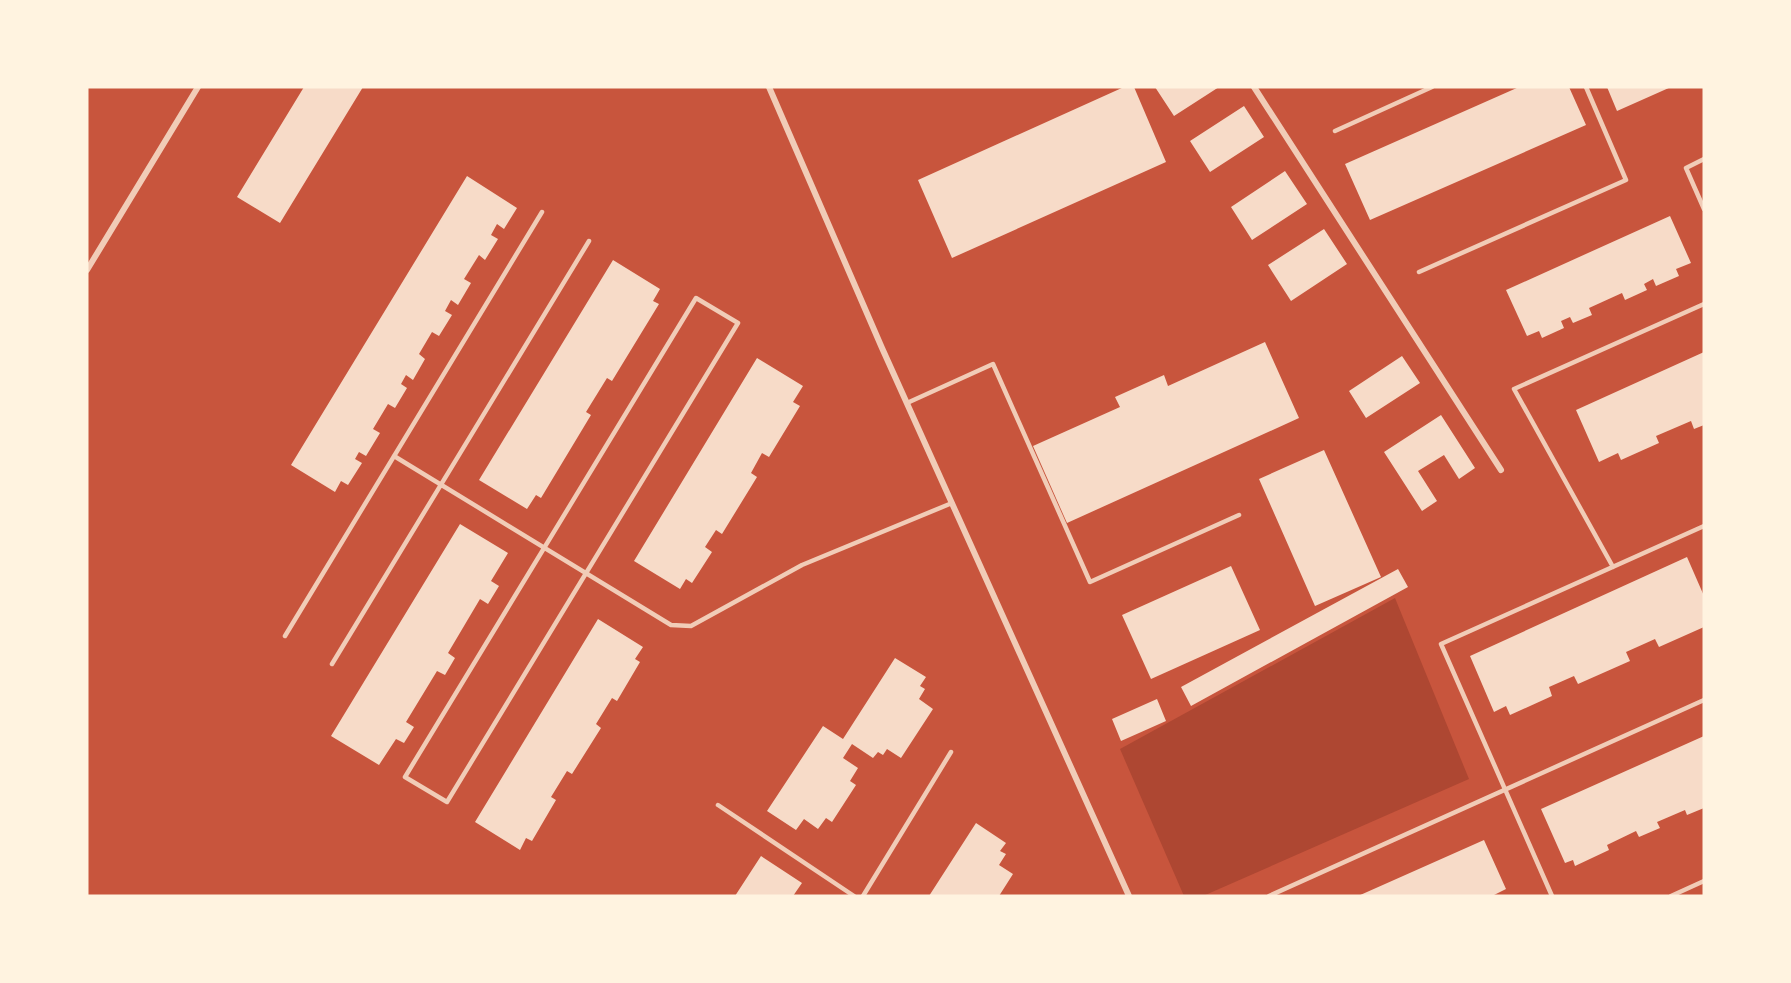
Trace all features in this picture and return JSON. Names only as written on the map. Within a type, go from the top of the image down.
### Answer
[{"type":"street","points":[[87,270],[90,258],[198,87]]},
{"type":"street","points":[[769,87],[907,403],[1130,896]]},
{"type":"street","points":[[1254,87],[1501,470]]},
{"type":"lane","points":[[1335,131],[1432,87]]},
{"type":"lane","points":[[1419,272],[1626,180],[1586,87]]},
{"type":"lane","points":[[1704,159],[1686,168],[1704,209]]},
{"type":"lane","points":[[285,636],[542,212]]},
{"type":"lane","points":[[332,664],[589,241]]},
{"type":"lane","points":[[696,298],[738,323],[447,802],[405,777],[544,548],[696,298]]},
{"type":"lane","points":[[1613,567],[1514,389],[1704,304]]},
{"type":"lane","points":[[907,403],[993,364],[1090,582],[1239,515]]},
{"type":"lane","points":[[394,456],[671,625],[691,626],[802,565],[952,503]]},
{"type":"lane","points":[[1552,896],[1442,644],[1703,528]]},
{"type":"lane","points":[[1269,896],[1704,700]]},
{"type":"lane","points":[[862,896],[951,752]]},
{"type":"lane","points":[[718,805],[854,896]]},
{"type":"lane","points":[[1671,896],[1704,881]]},
{"type":"shaded area","points":[[1395,598],[1469,779],[1203,896],[1184,896],[1120,749]]},
{"type":"building","points":[[304,87],[363,87],[280,223],[237,197]]},
{"type":"building","points":[[1124,87],[1134,87],[1166,162],[952,258],[918,180]]},
{"type":"building","points":[[1155,87],[1219,87],[1174,116]]},
{"type":"building","points":[[1519,87],[1569,87],[1586,125],[1370,220],[1345,164]]},
{"type":"building","points":[[1607,87],[1671,87],[1617,111]]},
{"type":"building","points":[[1244,106],[1264,137],[1210,172],[1190,141]]},
{"type":"building","points":[[1285,171],[1307,204],[1252,240],[1231,207]]},
{"type":"building","points":[[467,176],[517,208],[504,229],[497,224],[491,235],[498,239],[485,260],[479,255],[464,279],[471,283],[458,305],[451,300],[445,311],[452,315],[439,336],[432,332],[419,354],[425,359],[413,380],[406,375],[401,384],[407,388],[395,408],[388,404],[373,429],[380,433],[366,456],[359,452],[355,459],[362,463],[348,485],[341,481],[335,492],[291,465]]},
{"type":"building","points":[[1670,216],[1691,263],[1676,269],[1679,276],[1656,286],[1653,279],[1644,284],[1647,290],[1625,300],[1622,293],[1589,308],[1592,315],[1573,323],[1570,317],[1561,321],[1564,328],[1542,338],[1539,331],[1527,336],[1506,290]]},
{"type":"building","points":[[1324,229],[1347,264],[1291,301],[1268,265]]},
{"type":"building","points":[[613,260],[660,289],[653,301],[659,304],[612,381],[607,378],[586,412],[591,415],[541,498],[536,495],[527,509],[479,480]]},
{"type":"building","points":[[1265,342],[1299,418],[1067,523],[1033,446],[1120,407],[1115,397],[1164,375],[1168,386]]},
{"type":"building","points":[[1704,352],[1704,425],[1694,429],[1691,421],[1656,436],[1659,443],[1621,460],[1618,453],[1599,462],[1576,410]]},
{"type":"building","points":[[1402,356],[1420,383],[1366,418],[1349,391]]},
{"type":"building","points":[[757,358],[803,386],[793,402],[800,406],[769,457],[762,453],[751,473],[757,477],[722,534],[716,530],[705,547],[712,552],[692,583],[686,579],[680,589],[634,561]]},
{"type":"building","points":[[1441,415],[1475,468],[1459,479],[1444,455],[1418,471],[1437,501],[1422,511],[1384,452]]},
{"type":"building","points":[[1324,450],[1381,577],[1315,606],[1259,479]]},
{"type":"building","points":[[460,524],[508,553],[491,581],[499,586],[488,604],[480,599],[448,653],[455,658],[445,675],[437,671],[406,722],[414,727],[404,743],[396,739],[379,765],[331,736]]},
{"type":"building","points":[[1687,557],[1704,596],[1704,627],[1659,647],[1655,639],[1626,652],[1630,661],[1578,684],[1574,676],[1549,687],[1552,696],[1510,715],[1506,706],[1494,712],[1470,656]]},
{"type":"building","points":[[1231,566],[1260,630],[1151,679],[1122,615]]},
{"type":"building","points":[[1398,569],[1408,587],[1191,706],[1181,687]]},
{"type":"building","points":[[598,619],[643,647],[635,659],[640,662],[617,701],[612,698],[596,724],[601,728],[572,774],[567,771],[551,797],[556,800],[532,841],[526,838],[520,850],[475,822]]},
{"type":"building","points":[[895,658],[926,677],[920,686],[925,689],[919,699],[933,709],[901,758],[887,749],[883,755],[878,752],[873,758],[852,744],[843,758],[858,768],[850,781],[856,785],[832,822],[826,818],[818,829],[804,819],[796,830],[767,811],[823,726],[843,739]]},
{"type":"building","points":[[1157,699],[1166,721],[1121,741],[1112,719]]},
{"type":"building","points":[[1704,736],[1704,808],[1687,815],[1685,810],[1657,822],[1660,828],[1639,837],[1636,831],[1607,845],[1609,850],[1575,866],[1573,860],[1565,863],[1541,809]]},
{"type":"building","points":[[976,823],[1006,843],[1000,851],[1006,854],[999,865],[1013,874],[999,896],[929,896]]},
{"type":"building","points":[[1484,840],[1506,889],[1492,896],[1358,896]]},
{"type":"building","points":[[761,856],[802,883],[793,896],[735,896]]}]
